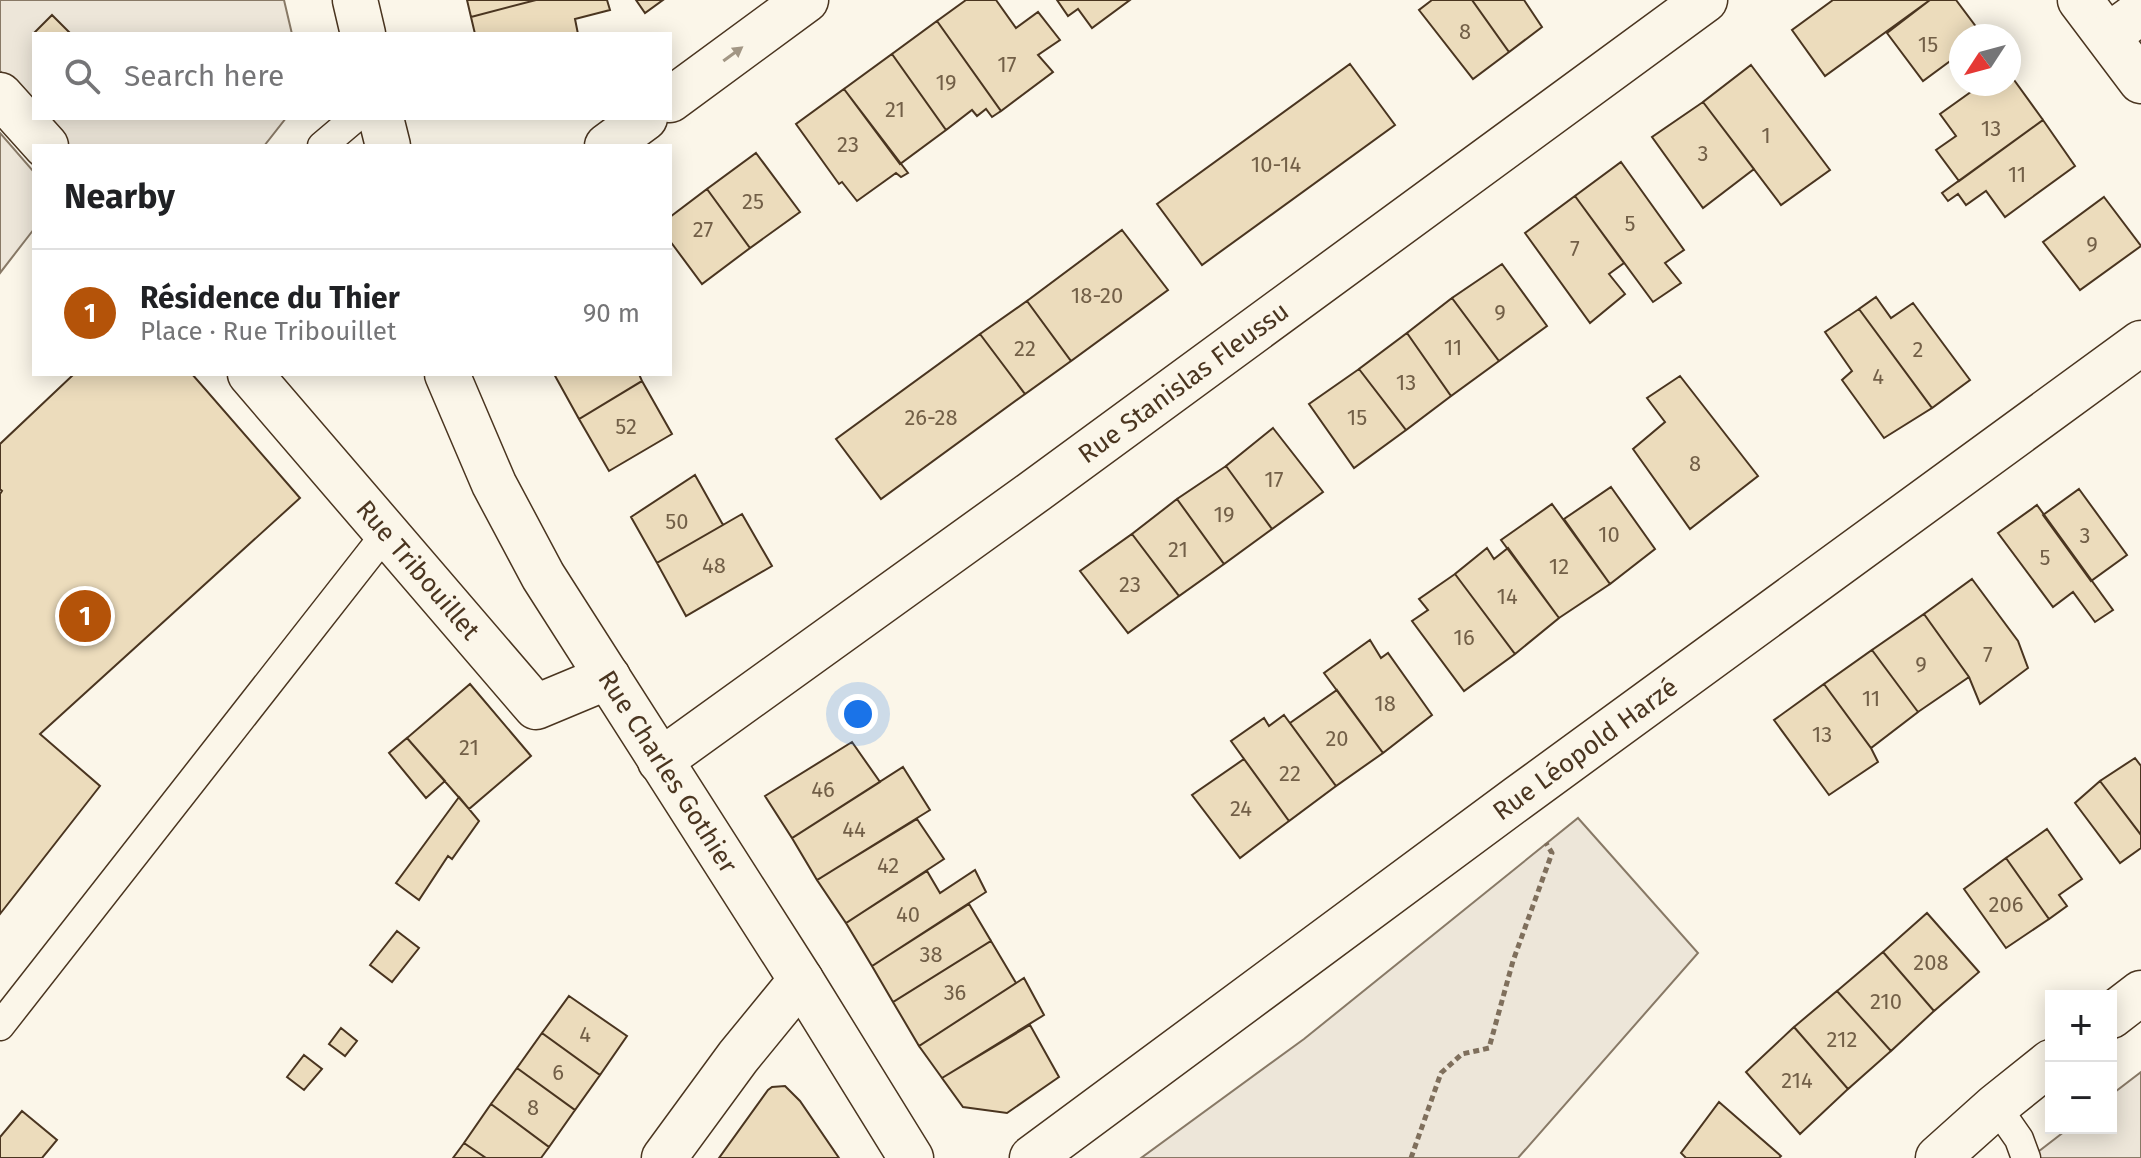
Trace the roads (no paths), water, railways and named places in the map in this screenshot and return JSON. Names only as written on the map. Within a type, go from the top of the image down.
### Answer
[{"type":"street","points":[[355,0],[363,32]]},
{"type":"street","points":[[672,99],[806,0]]},
{"type":"street","name":"Rue Stanislas Fleussu","points":[[660,761],[1031,494],[1705,0]]},
{"type":"street","points":[[2080,0],[2124,24],[2141,81]]},
{"type":"street","points":[[0,95],[44,144]]},
{"type":"street","points":[[382,120],[388,144]]},
{"type":"street","points":[[610,144],[642,120]]},
{"type":"street","name":"Rue Léopold Harzé","points":[[1032,1158],[2141,343]]},
{"type":"street","name":"Rue Tribouillet","points":[[252,376],[536,707],[608,677]]},
{"type":"street","name":"Rue Charles Gothier","points":[[448,376],[501,497],[543,576],[911,1158]]},
{"type":"street","points":[[664,1158],[738,1057],[801,980]]},
{"type":"street","points":[[2117,1011],[2141,993]]},
{"type":"street","points":[[1938,1158],[2045,1067]]},
{"type":"lane","points":[[324,144],[353,120]]},
{"type":"lane","points":[[0,1026],[387,532]]},
{"type":"lane","points":[[1996,1106],[2019,1139],[2026,1158]]},
{"type":"place","name":"Résidence du Thier","points":[[85,616]]}]
